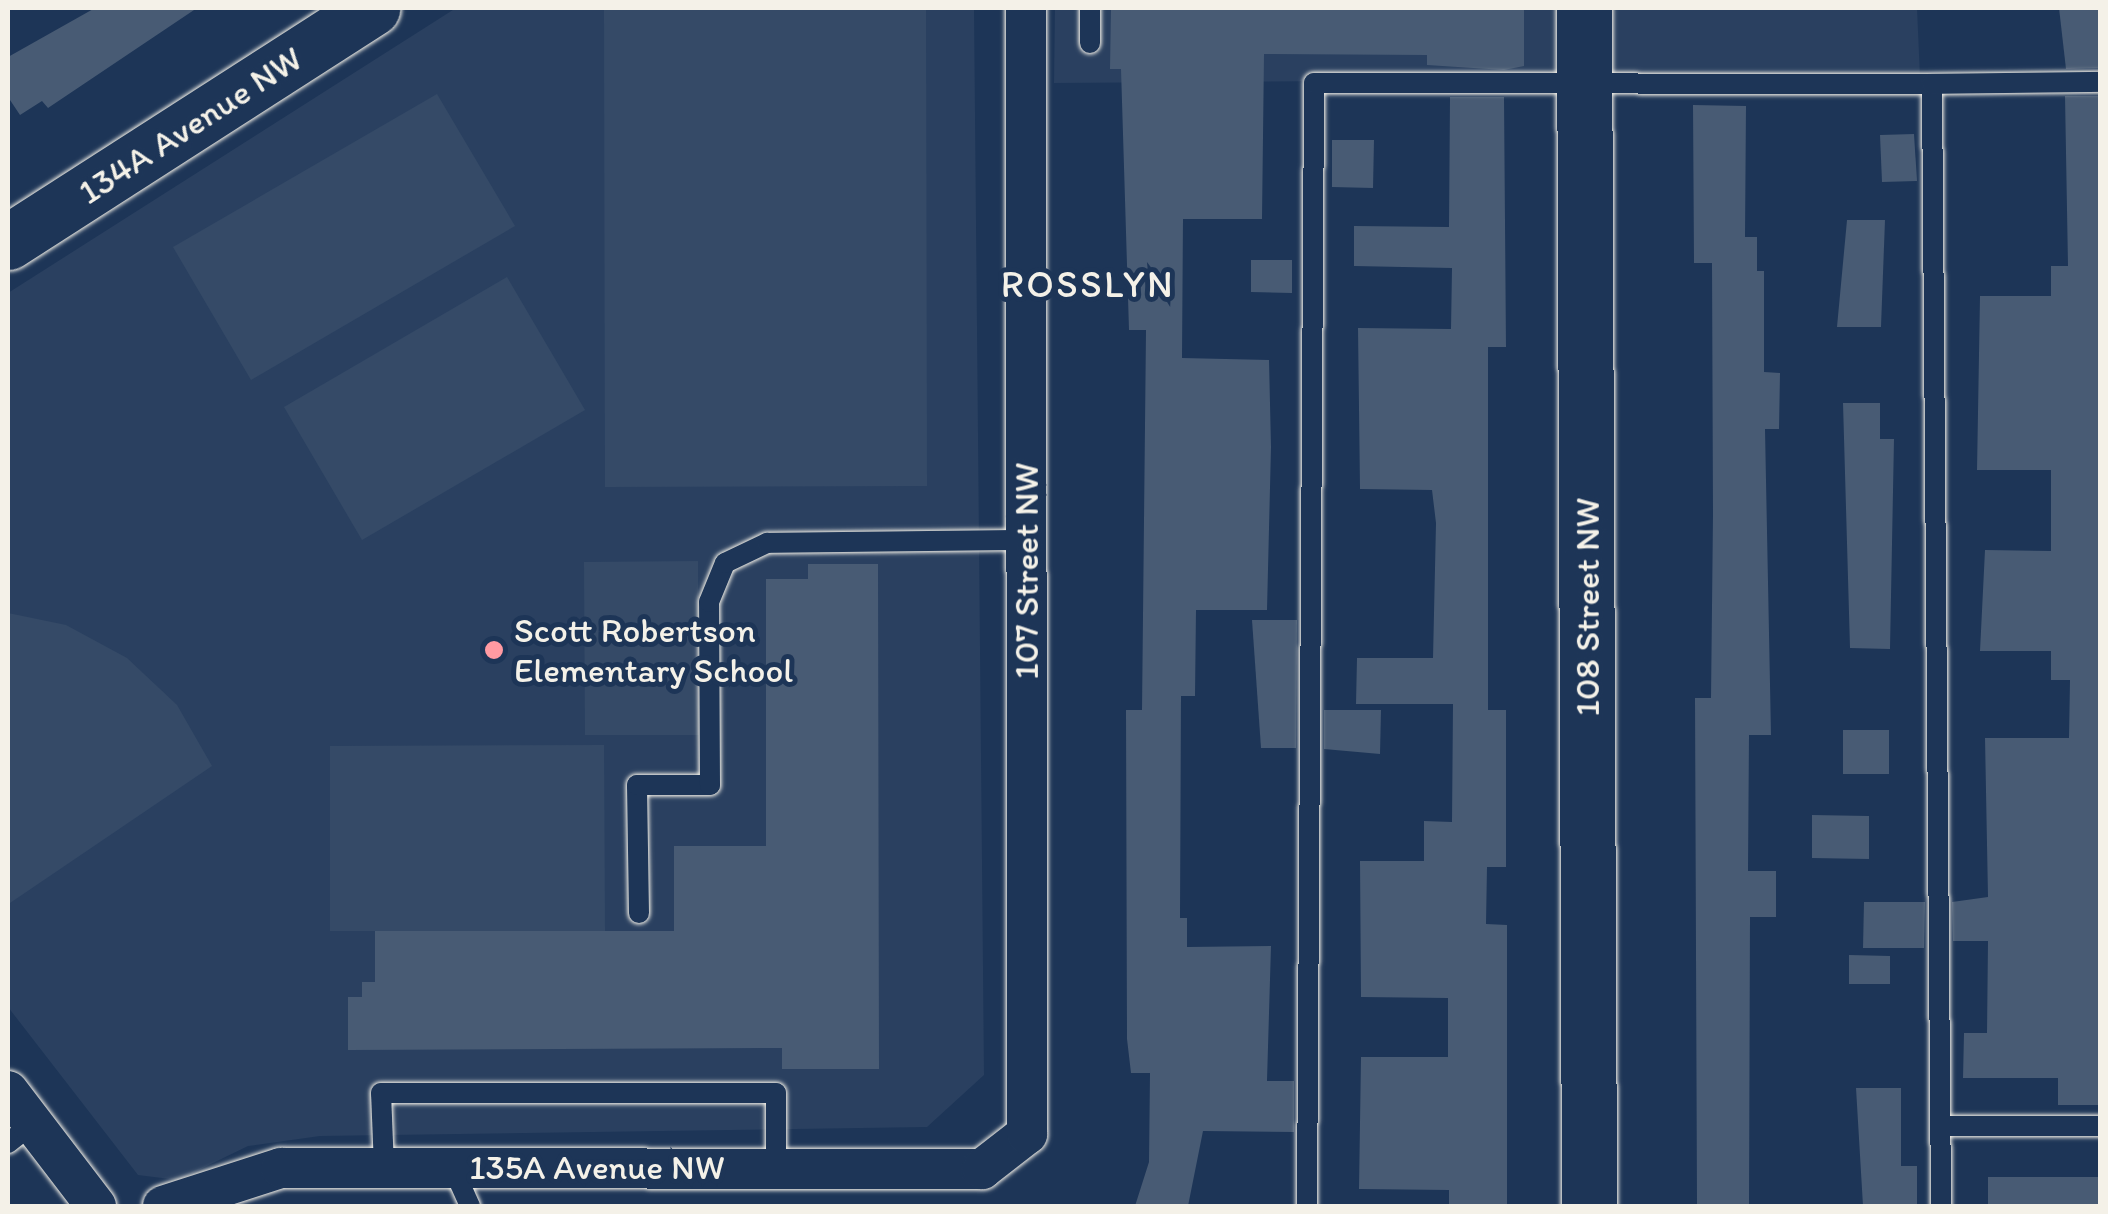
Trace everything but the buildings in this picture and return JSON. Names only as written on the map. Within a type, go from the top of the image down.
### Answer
[{"type":"street","name":"134A Avenue NW","points":[[8,242],[372,8]]},
{"type":"street","name":"107 Street NW","points":[[1026,8],[1027,1134]]},
{"type":"street","name":"108 Street NW","points":[[1584,8],[1589,1206]]},
{"type":"street","points":[[8,1091],[20,1133],[96,1206]]},
{"type":"street","name":"135A Avenue NW","points":[[163,1206],[282,1168],[982,1169],[1027,1134]]},
{"type":"lane","points":[[1090,8],[1090,43]]},
{"type":"lane","points":[[1306,1206],[1314,82],[1585,86],[2100,82]]},
{"type":"lane","points":[[1932,84],[1941,1206]]},
{"type":"lane","points":[[638,913],[638,785],[710,785],[709,602],[725,563],[768,543],[1026,540]]},
{"type":"lane","points":[[384,1167],[381,1094],[776,1093],[776,1168]]},
{"type":"lane","points":[[1942,1126],[2100,1126]]},
{"type":"lane","points":[[452,1166],[470,1206]]},
{"type":"shaded area","name":"Scott Robertson Elementary School","points":[[456,8],[974,8],[984,1075],[927,1127],[320,1136],[248,1146],[178,1180],[138,1175],[8,1007],[8,293]]},
{"type":"shaded area","points":[[604,8],[926,8],[927,486],[605,487]]},
{"type":"shaded area","points":[[1055,8],[1917,8],[1920,77],[1054,83]]},
{"type":"shaded area","points":[[437,94],[515,226],[251,380],[173,247]]},
{"type":"shaded area","points":[[507,277],[585,410],[362,540],[284,407]]},
{"type":"shaded area","points":[[698,561],[699,735],[585,735],[584,562]]},
{"type":"shaded area","points":[[8,613],[66,625],[127,658],[177,705],[212,766],[10,903]]},
{"type":"shaded area","points":[[604,745],[605,931],[330,931],[330,746]]},
{"type":"place","name":"Scott Robertson Elementary School","points":[[494,650]]},
{"type":"district","name":"ROSSLYN","points":[[1088,285]]}]
